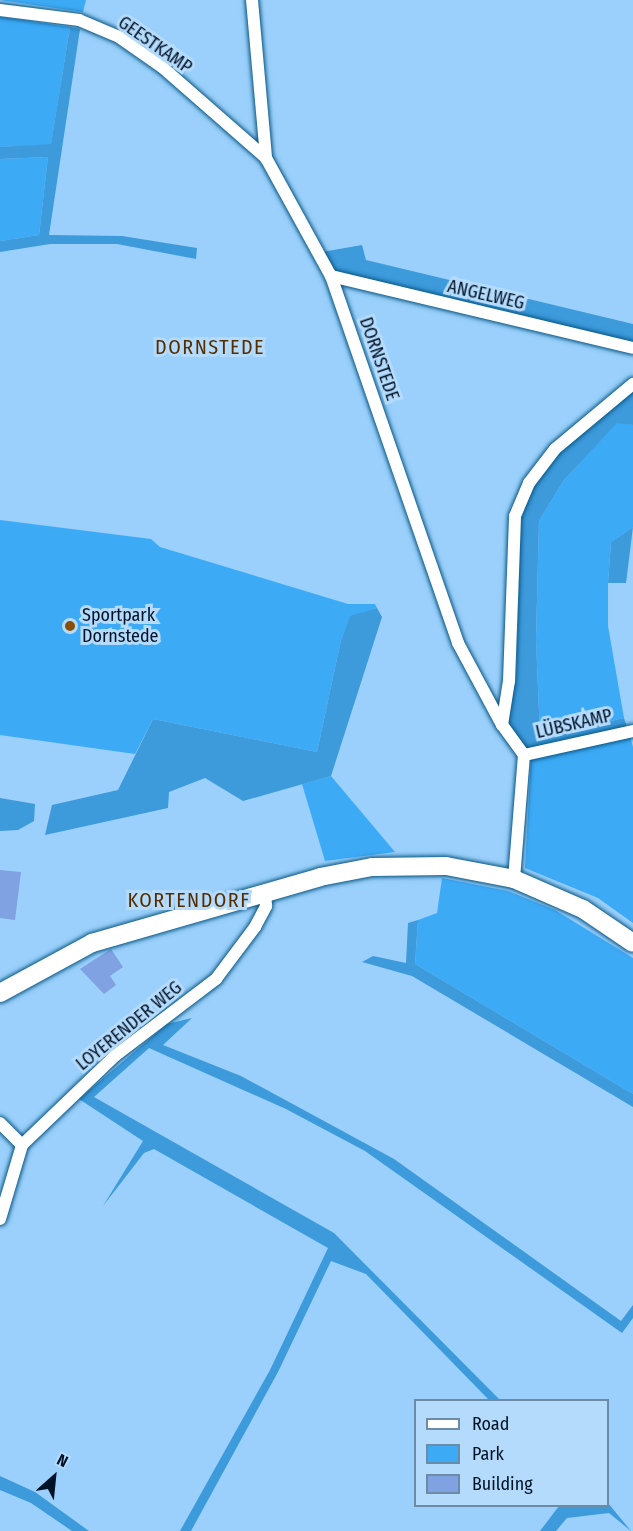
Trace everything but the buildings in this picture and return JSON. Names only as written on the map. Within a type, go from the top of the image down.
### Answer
[{"type":"main road","points":[[0,993],[92,943],[343,872],[415,864],[514,879],[583,909],[633,943]]},
{"type":"street","name":"DORNSTEDE","points":[[252,0],[266,158],[331,276],[458,644],[502,724],[524,755]]},
{"type":"street","name":"GEESTKAMP","points":[[0,10],[79,20],[119,37],[162,67],[266,158]]},
{"type":"street","name":"ANGELWEG","points":[[331,276],[633,348]]},
{"type":"street","points":[[502,724],[509,681],[516,516],[529,483],[555,450],[633,384]]},
{"type":"street","name":"LÜBSKAMP","points":[[524,755],[633,731]]},
{"type":"street","points":[[514,879],[524,755]]},
{"type":"street","name":"LOYERENDER WEG","points":[[0,1219],[22,1145],[116,1054],[216,979],[255,927],[266,906],[265,893]]},
{"type":"street","points":[[0,1123],[22,1145]]},
{"type":"green space","points":[[0,0],[86,0],[83,12]]},
{"type":"green space","points":[[0,17],[70,27],[51,145],[0,147]]},
{"type":"green space","points":[[48,157],[39,235],[0,241],[0,159]]},
{"type":"green space","points":[[617,422],[633,425],[633,527],[611,542],[608,583],[608,626],[624,718],[540,737],[536,639],[539,521],[564,480]]},
{"type":"green space","points":[[0,520],[151,539],[160,547],[348,604],[375,604],[377,608],[350,617],[341,640],[317,752],[153,719],[135,754],[0,735]]},
{"type":"green space","points":[[630,736],[633,747],[633,923],[598,898],[525,868],[531,758]]},
{"type":"green space","points":[[331,776],[395,852],[325,861],[302,784]]},
{"type":"green space","points":[[442,878],[508,891],[555,910],[633,958],[633,1094],[415,964],[418,920],[437,913]]},
{"type":"shaded area","points":[[70,27],[80,29],[49,235],[122,236],[197,248],[196,259],[117,244],[50,244],[0,252],[0,241],[39,235],[48,157],[0,159],[0,147],[51,144]]},
{"type":"shaded area","points":[[362,245],[366,260],[633,324],[633,344],[334,274],[322,252]]},
{"type":"shaded area","points":[[633,390],[633,425],[617,423],[564,480],[539,521],[536,639],[540,737],[624,718],[627,727],[527,750],[506,723],[516,679],[521,517],[534,484],[561,451]]},
{"type":"shaded area","points":[[633,527],[626,583],[608,583],[611,542]]},
{"type":"shaded area","points":[[377,608],[382,617],[331,776],[243,801],[205,778],[169,792],[168,808],[45,835],[52,805],[118,790],[153,719],[317,752],[341,640],[350,616]]},
{"type":"shaded area","points":[[0,798],[35,804],[34,821],[18,830],[0,831]]},
{"type":"shaded area","points":[[418,920],[415,964],[633,1094],[633,1107],[412,976],[362,962],[373,956],[406,963],[408,923]]},
{"type":"shaded area","points":[[192,1018],[163,1045],[241,1076],[394,1159],[621,1321],[633,1305],[633,1318],[622,1333],[365,1151],[286,1109],[149,1048],[94,1097],[334,1233],[499,1399],[488,1399],[366,1274],[331,1261],[278,1372],[191,1531],[180,1531],[270,1370],[328,1248],[154,1149],[144,1153],[103,1206],[143,1141],[79,1099],[167,1024]]},
{"type":"shaded area","points":[[0,1476],[35,1492],[89,1531],[72,1531],[31,1503],[0,1490]]},
{"type":"shaded area","points":[[609,1504],[631,1531],[609,1513],[567,1518],[556,1531],[540,1531],[558,1507],[609,1507]]},
{"type":"place","name":"Sportpark Dornstede","points":[[70,626]]},
{"type":"district","name":"DORNSTEDE","points":[[210,347]]},
{"type":"district","name":"KORTENDORF","points":[[189,900]]}]
